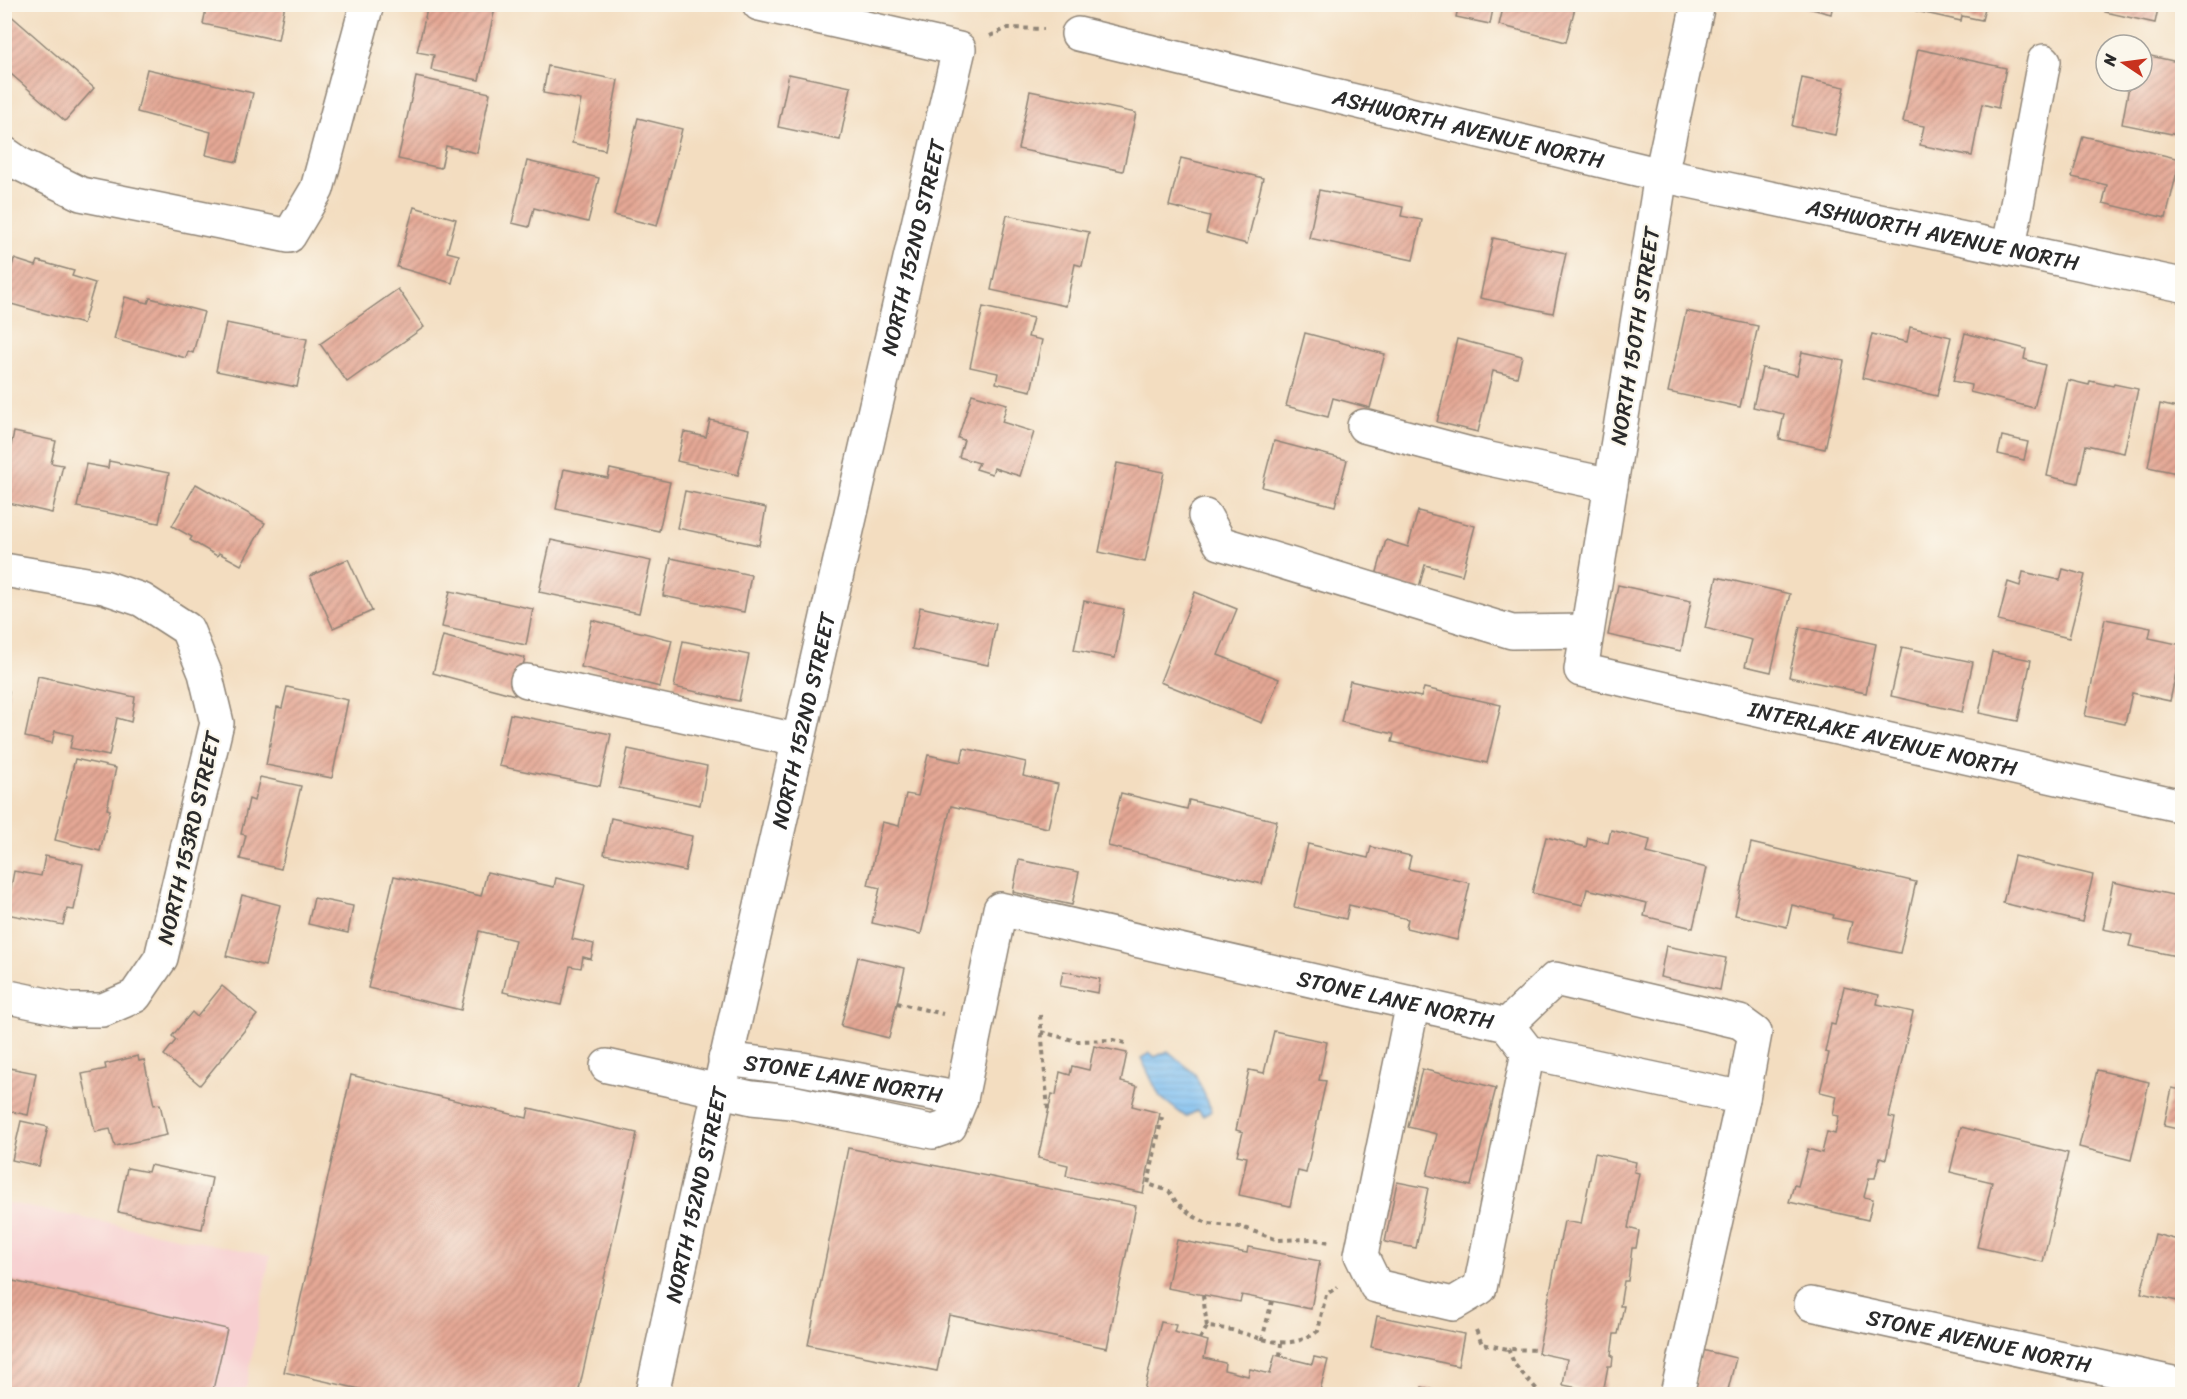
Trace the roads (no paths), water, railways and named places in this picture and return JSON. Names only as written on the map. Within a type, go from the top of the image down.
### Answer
[{"type":"street","points":[[4,153],[20,164],[81,194],[289,236],[317,189],[367,4]]},
{"type":"street","name":"NORTH 152ND STREET","points":[[652,1395],[797,740],[959,49],[759,4]]},
{"type":"street","name":"NORTH 150TH STREET","points":[[1581,670],[1661,175],[1698,4]]},
{"type":"street","name":"ASHWORTH AVENUE NORTH","points":[[1078,34],[1661,175],[2182,285]]},
{"type":"street","points":[[2009,247],[2044,61]]},
{"type":"street","points":[[1364,426],[1485,458],[1611,485]]},
{"type":"street","points":[[1205,516],[1220,543],[1512,632],[1587,631]]},
{"type":"street","name":"NORTH 153RD STREET","points":[[4,570],[104,587],[141,600],[187,629],[205,673],[217,723],[160,958],[135,996],[103,1010],[71,1010],[4,996]]},
{"type":"street","name":"INTERLAKE AVENUE NORTH","points":[[1581,670],[2182,806]]},
{"type":"street","points":[[527,681],[797,740]]},
{"type":"street","name":"STONE LANE NORTH","points":[[718,1091],[752,1098],[791,1101],[933,1132],[950,1126],[960,1099],[1000,909],[1507,1024],[1528,1052]]},
{"type":"street","points":[[1507,1024],[1555,979],[1740,1022],[1755,1033],[1743,1098],[1677,1395]]},
{"type":"street","points":[[1413,1003],[1361,1255],[1376,1286],[1453,1304],[1480,1288],[1528,1052],[1743,1098]]},
{"type":"street","name":"STONE LANE NORTH","points":[[725,1059],[802,1069],[960,1099]]},
{"type":"street","points":[[607,1066],[718,1091]]},
{"type":"street","name":"STONE AVENUE NORTH","points":[[1811,1304],[2182,1385]]},
{"type":"water","points":[[1168,1051],[1195,1074],[1212,1111],[1203,1116],[1198,1110],[1186,1117],[1160,1097],[1141,1058],[1150,1053],[1155,1057]]}]
